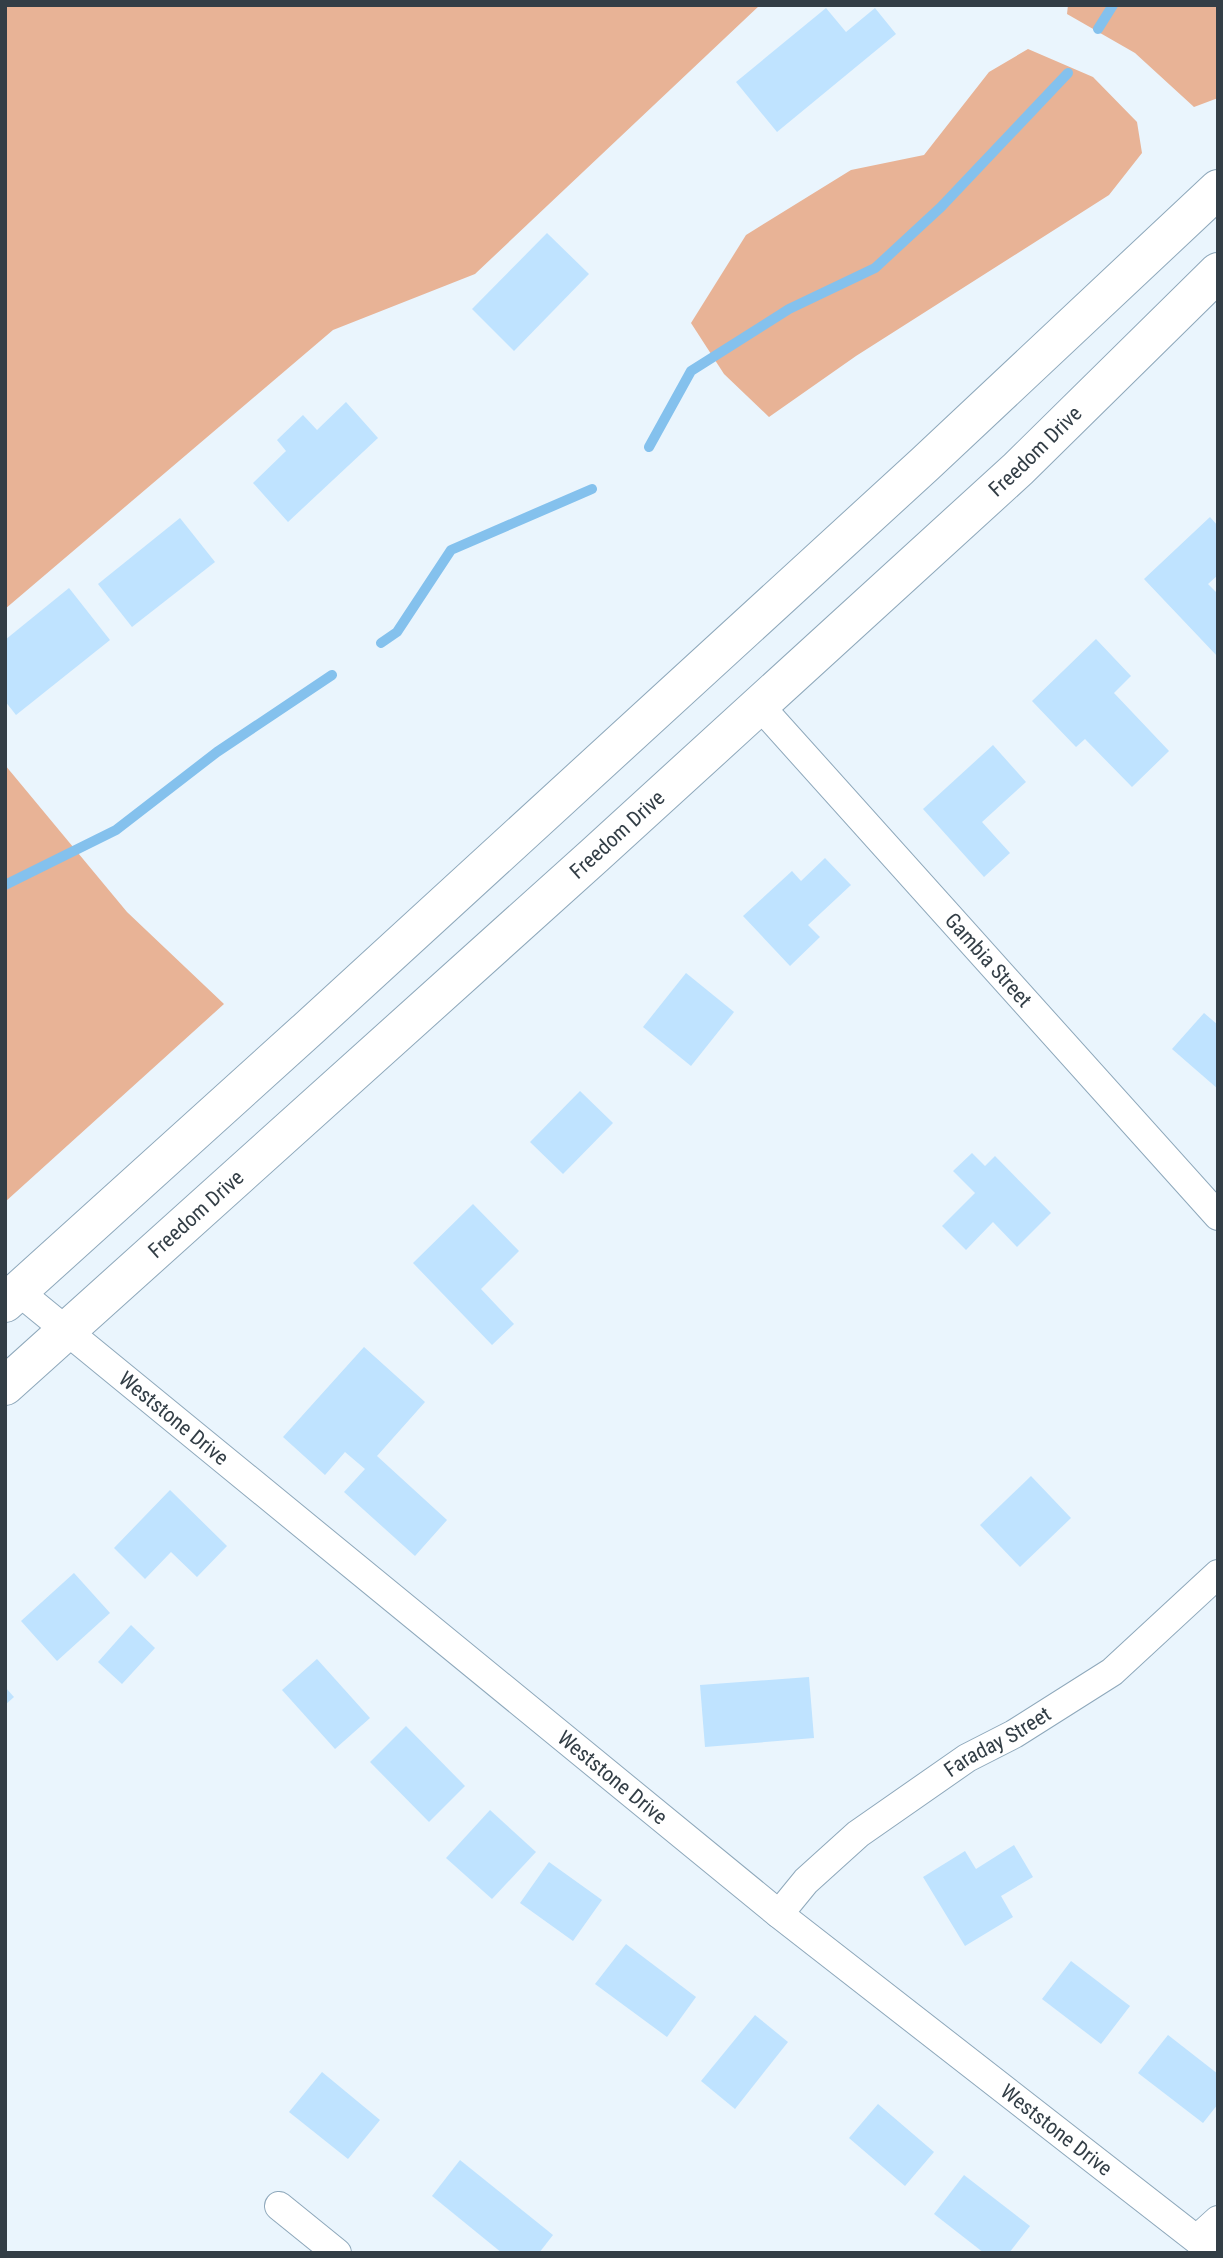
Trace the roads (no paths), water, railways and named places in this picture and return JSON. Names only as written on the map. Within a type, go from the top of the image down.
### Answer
[{"type":"main road","points":[[12,1297],[925,464],[1218,189]]},
{"type":"main road","name":"Freedom Drive","points":[[5,1386],[1018,469],[1218,272]]},
{"type":"street","name":"Gambia Street","points":[[759,705],[1218,1216]]},
{"type":"street","name":"Weststone Drive","points":[[12,1297],[66,1331],[779,1914],[1206,2246]]},
{"type":"street","name":"Faraday Street","points":[[779,1914],[806,1881],[858,1835],[967,1758],[1013,1734],[1112,1672],[1218,1574]]},
{"type":"street","points":[[279,2206],[337,2253]]},
{"type":"street","points":[[1206,2246],[1218,2220]]},
{"type":"waterway","points":[[1098,29],[1113,5]]},
{"type":"waterway","points":[[649,447],[691,371],[789,309],[875,268],[941,207],[1068,73]]},
{"type":"waterway","points":[[381,643],[397,632],[451,550],[592,489]]},
{"type":"waterway","points":[[5,885],[116,830],[217,752],[332,675]]}]
